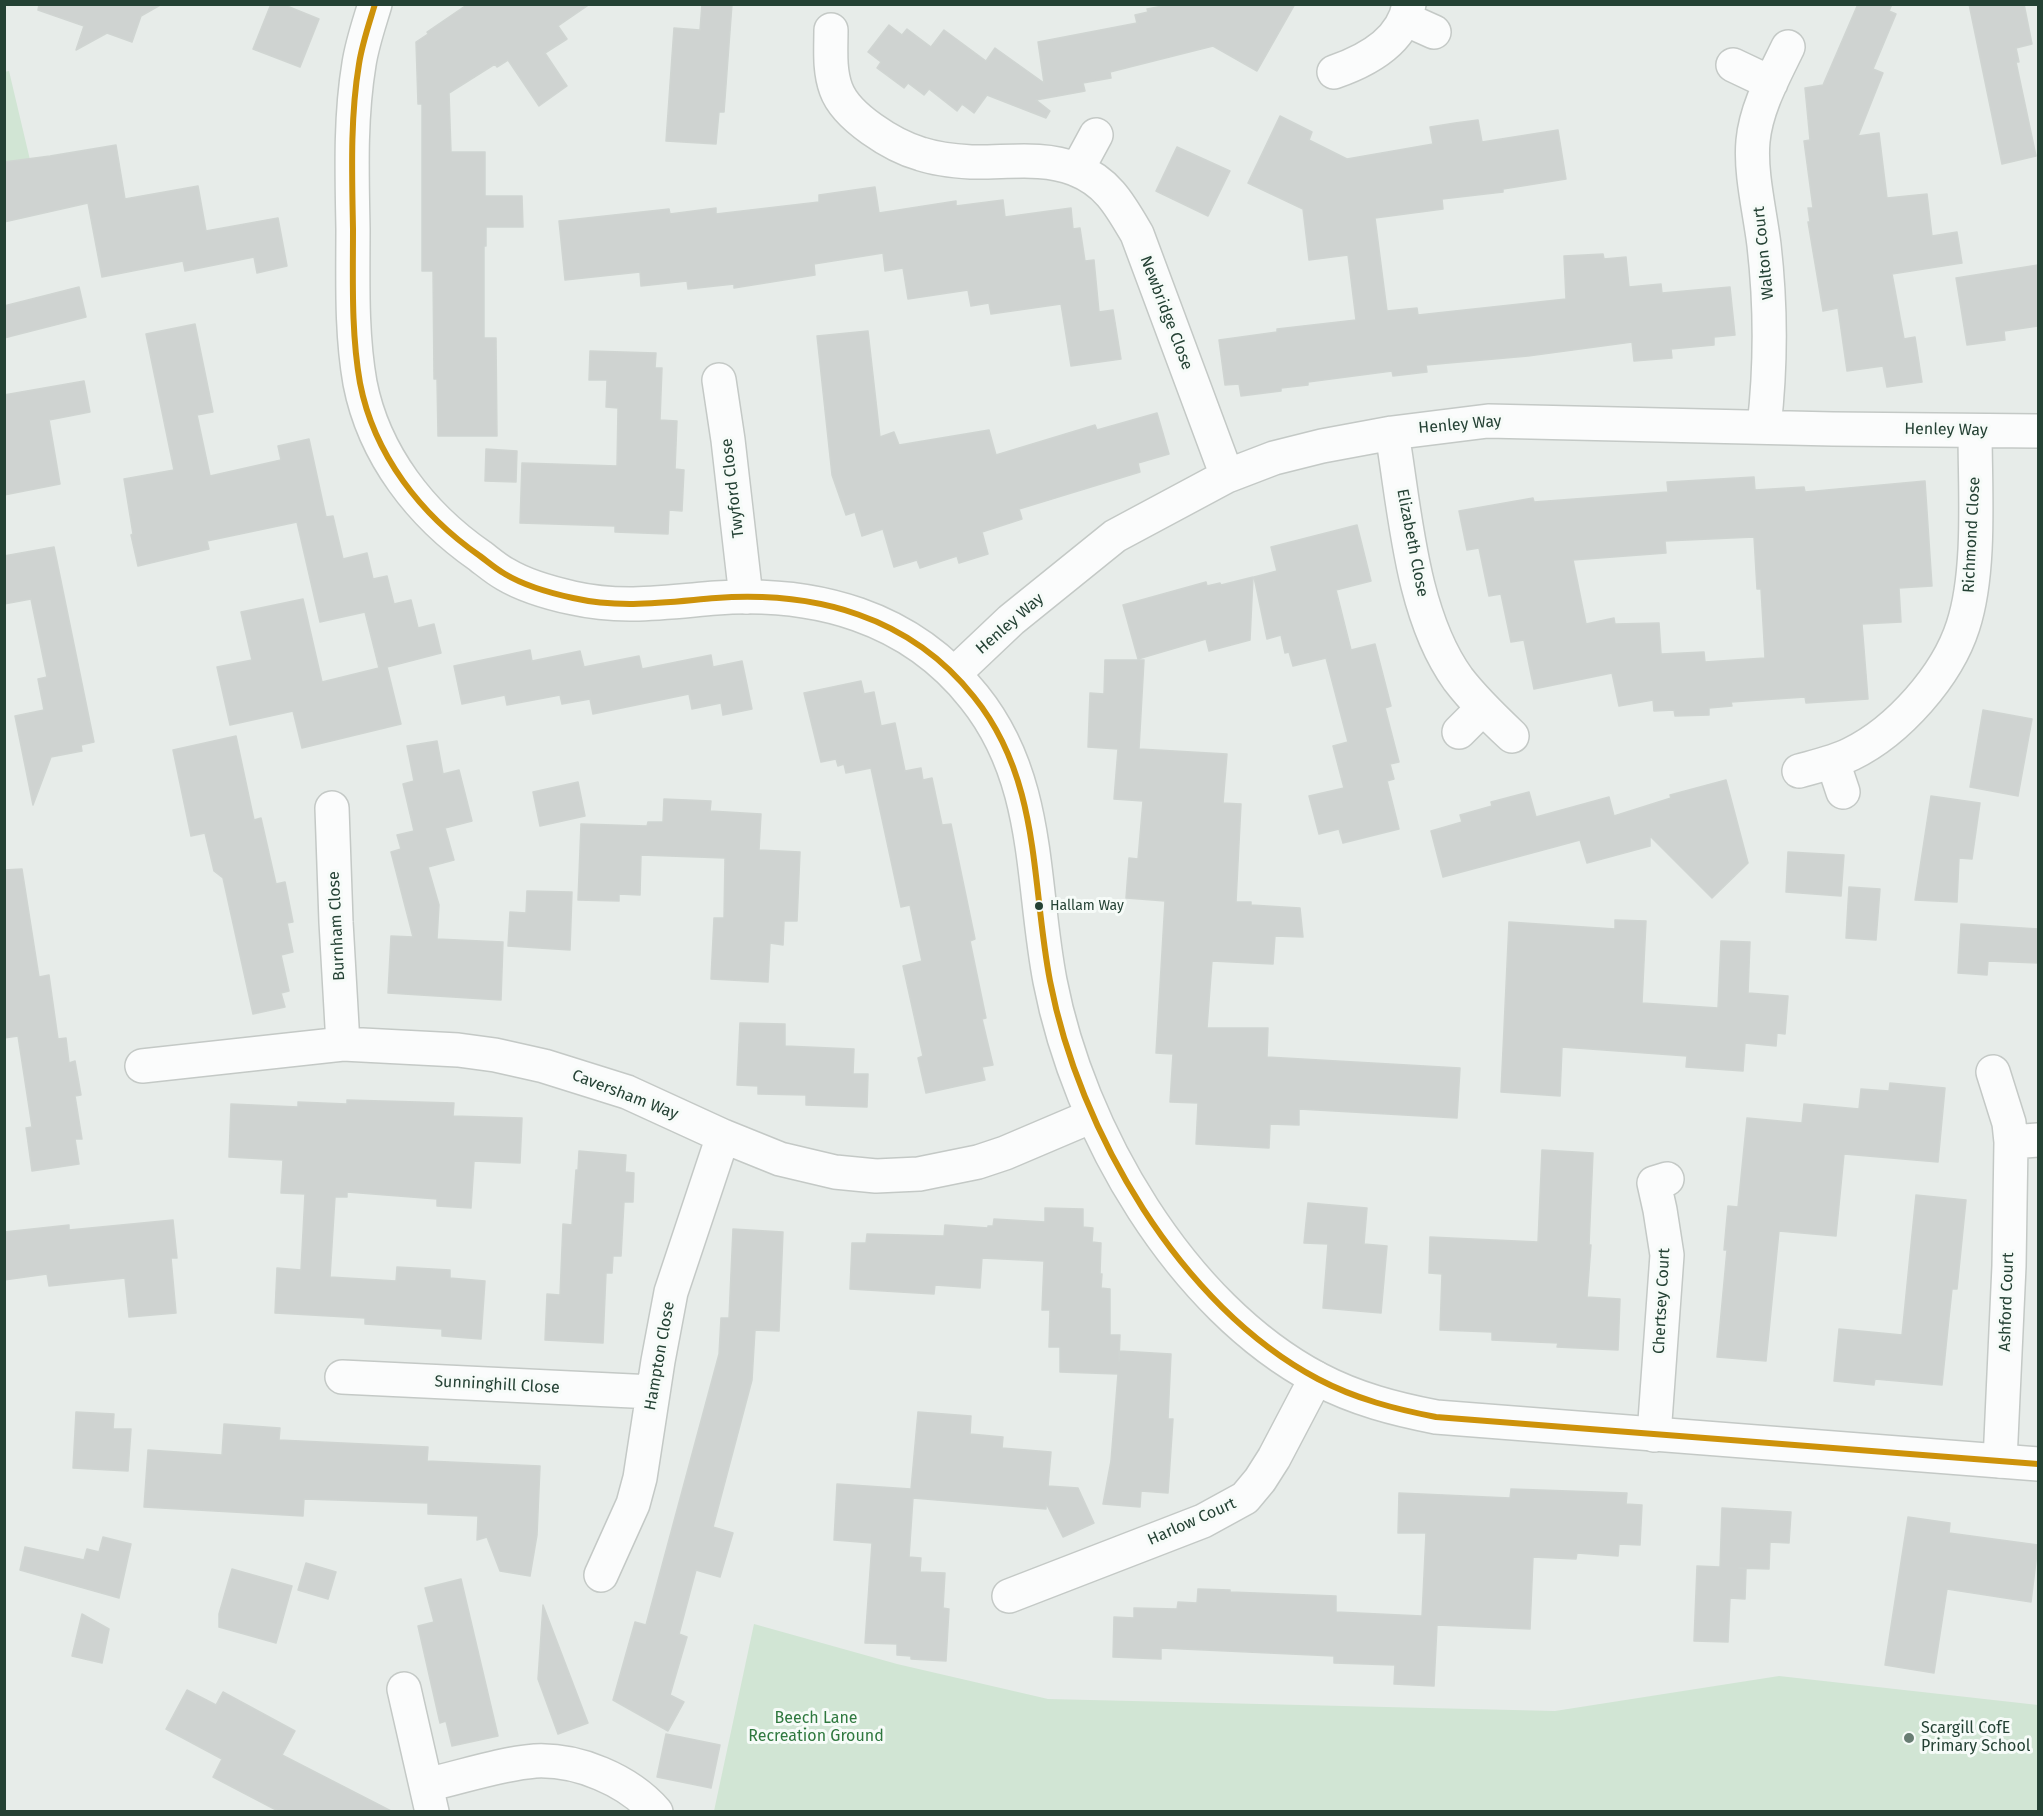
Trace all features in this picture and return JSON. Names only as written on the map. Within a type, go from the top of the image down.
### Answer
[{"type":"street","points":[[375,5],[359,60],[353,109],[353,302],[360,384],[381,445],[395,470],[421,505],[454,538],[505,574],[544,590],[577,599],[636,606],[746,597],[808,600],[841,608],[899,632],[916,642],[954,674],[976,699],[994,725],[1005,744],[1020,787],[1028,817],[1036,867],[1047,961],[1055,1006],[1074,1071],[1092,1116],[1135,1196],[1197,1280],[1258,1338],[1316,1378],[1350,1394],[1391,1408],[1436,1417],[2038,1464]]},
{"type":"street","points":[[1334,72],[1353,66],[1381,49],[1416,18]]},
{"type":"street","name":"Newbridge Close","points":[[831,30],[831,62],[824,95],[845,106],[860,120],[897,144],[920,154],[969,162],[1036,162],[1063,165],[1077,170],[1109,190],[1137,234],[1227,476]]},
{"type":"street","name":"Walton Court","points":[[1764,427],[1769,377],[1770,316],[1753,160],[1753,141],[1771,82],[1788,47]]},
{"type":"street","points":[[1733,65],[1771,82]]},
{"type":"street","points":[[1077,170],[1096,135]]},
{"type":"street","name":"Twyford Close","points":[[719,380],[746,597]]},
{"type":"street","name":"Henley Way","points":[[954,674],[1011,620],[1114,536],[1227,476],[1274,458],[1392,433],[1488,421],[2038,431]]},
{"type":"street","name":"Richmond Close","points":[[1799,771],[1833,762],[1852,754],[1888,730],[1907,712],[1941,670],[1954,649],[1964,625],[1972,577],[1975,431]]},
{"type":"street","name":"Elizabeth Close","points":[[1392,433],[1415,576],[1441,650],[1458,679],[1512,736]]},
{"type":"street","points":[[1459,732],[1483,708]]},
{"type":"street","points":[[1833,762],[1843,792]]},
{"type":"street","name":"Burnham Close","points":[[332,808],[344,1044]]},
{"type":"street","name":"Caversham Way","points":[[142,1066],[344,1044],[458,1050],[495,1055],[544,1066],[627,1092],[780,1159],[836,1172],[876,1176],[946,1170],[1005,1153],[1092,1116]]},
{"type":"street","name":"Ashford Court","points":[[1994,1072],[2009,1123],[2025,1141],[2009,1266],[2000,1461]]},
{"type":"street","name":"Hampton Close","points":[[601,1575],[633,1504],[640,1478],[671,1292],[723,1136]]},
{"type":"street","name":"Chertsey Court","points":[[1654,1434],[1667,1255],[1654,1183],[1667,1179]]},
{"type":"street","name":"Sunninghill Close","points":[[342,1377],[653,1392]]},
{"type":"street","name":"Harlow Court","points":[[1010,1596],[1203,1521],[1245,1498],[1274,1458],[1316,1378]]},
{"type":"street","points":[[404,1689],[429,1798],[520,1763],[538,1761],[587,1769],[629,1786],[657,1812]]},
{"type":"green space","points":[[9,71],[35,181],[5,186],[4,72]]},
{"type":"green space","name":"Beech Lane Recreation Ground","points":[[754,1624],[897,1664],[1048,1699],[1555,1711],[1779,1676],[2038,1705],[2038,1811],[714,1811]]},
{"type":"building","points":[[39,4],[162,4],[141,16],[132,42],[107,33],[76,50],[84,26],[38,10]]},
{"type":"building","points":[[271,4],[282,4],[319,19],[300,67],[253,49]]},
{"type":"building","points":[[468,4],[590,4],[558,26],[567,39],[545,53],[567,86],[539,106],[508,60],[497,67],[495,64],[449,93],[451,152],[485,152],[485,196],[522,196],[523,227],[486,227],[484,338],[496,338],[497,436],[438,436],[437,379],[434,379],[433,271],[422,271],[422,104],[418,104],[416,42]]},
{"type":"building","points":[[702,4],[732,4],[724,112],[719,112],[716,144],[666,141],[674,28],[700,30]]},
{"type":"building","points":[[1173,4],[1295,4],[1257,71],[1213,46],[1110,72],[1111,78],[1083,83],[1085,91],[1036,100],[1050,111],[1046,118],[987,95],[974,113],[962,104],[957,111],[929,89],[924,95],[908,83],[904,88],[877,68],[881,62],[868,52],[889,25],[902,35],[907,29],[931,47],[944,30],[986,61],[995,48],[1044,83],[1038,42],[1137,23],[1135,15],[1148,12],[1147,9]]},
{"type":"building","points":[[1858,4],[1892,4],[1889,11],[1896,14],[1873,69],[1883,73],[1858,136],[1879,133],[1887,198],[1927,194],[1932,236],[1957,232],[1962,263],[1892,274],[1904,339],[1915,337],[1922,382],[1887,387],[1883,366],[1847,371],[1838,308],[1823,311],[1808,222],[1810,222],[1808,208],[1813,208],[1804,141],[1810,140],[1805,88],[1823,85]]},
{"type":"building","points":[[1969,4],[2024,4],[2032,44],[2016,48],[2019,62],[2016,62],[2036,156],[2002,164]]},
{"type":"building","points":[[1280,116],[1312,132],[1309,140],[1347,159],[1433,144],[1430,127],[1455,123],[1478,120],[1482,142],[1558,130],[1566,179],[1503,189],[1503,192],[1442,199],[1443,209],[1375,218],[1387,311],[1417,308],[1418,315],[1566,299],[1564,256],[1603,254],[1604,259],[1626,257],[1629,287],[1661,284],[1662,293],[1730,287],[1735,335],[1714,337],[1714,345],[1671,349],[1672,358],[1634,361],[1632,342],[1528,356],[1426,365],[1427,372],[1393,376],[1392,371],[1308,382],[1308,385],[1281,388],[1281,391],[1241,396],[1239,384],[1225,385],[1219,340],[1277,332],[1277,329],[1356,320],[1348,255],[1309,260],[1303,209],[1248,183]]},
{"type":"building","points":[[116,145],[125,199],[198,186],[206,231],[278,218],[287,266],[257,273],[254,257],[185,271],[183,261],[102,277],[88,203],[4,222],[4,162]]},
{"type":"building","points":[[1177,147],[1230,171],[1208,216],[1156,191]]},
{"type":"building","points":[[875,187],[879,213],[956,201],[956,206],[1003,200],[1005,217],[1071,208],[1073,229],[1080,228],[1085,261],[1094,260],[1099,312],[1113,310],[1121,359],[1071,366],[1061,304],[991,314],[989,303],[971,306],[968,290],[908,299],[903,268],[885,271],[883,253],[814,264],[815,275],[734,288],[734,284],[688,289],[687,281],[641,286],[640,272],[565,280],[559,221],[669,209],[670,214],[716,208],[716,214],[819,202],[819,195]]},
{"type":"building","points":[[2038,265],[2038,326],[2004,331],[2005,340],[1967,345],[1956,278]]},
{"type":"building","points":[[79,287],[86,317],[4,338],[4,306]]},
{"type":"building","points":[[195,324],[213,412],[197,415],[210,476],[281,460],[278,446],[309,439],[326,517],[333,516],[343,559],[367,553],[373,579],[387,576],[394,604],[411,600],[418,628],[434,624],[441,653],[387,667],[401,724],[302,748],[293,711],[230,725],[217,667],[252,660],[241,612],[303,599],[322,682],[379,668],[365,612],[320,622],[297,522],[207,541],[209,549],[138,566],[131,535],[133,534],[124,479],[174,470],[146,334]]},
{"type":"building","points":[[868,331],[880,437],[894,432],[899,445],[989,430],[996,455],[1095,425],[1097,430],[1157,413],[1169,454],[1138,463],[1140,472],[1019,509],[1022,519],[982,532],[988,554],[959,563],[957,556],[920,568],[917,560],[894,567],[883,529],[862,536],[855,512],[846,515],[832,475],[817,336]]},
{"type":"building","points":[[590,351],[656,353],[655,368],[662,368],[660,420],[677,421],[675,469],[684,470],[682,511],[669,510],[668,534],[615,532],[615,526],[520,523],[522,463],[617,466],[618,408],[606,407],[607,380],[589,380]]},
{"type":"building","points":[[84,381],[90,412],[49,420],[60,484],[4,495],[4,395]]},
{"type":"building","points":[[486,449],[517,451],[516,482],[485,481]]},
{"type":"building","points":[[1754,477],[1755,490],[1804,487],[1805,492],[1925,481],[1932,586],[1899,588],[1901,622],[1862,624],[1868,699],[1806,703],[1805,697],[1731,702],[1732,706],[1709,708],[1709,715],[1675,716],[1674,710],[1654,711],[1653,700],[1619,706],[1612,673],[1534,689],[1524,640],[1511,642],[1501,594],[1489,596],[1479,548],[1467,550],[1459,511],[1533,498],[1534,502],[1668,492],[1667,482]],"holes":[[[1754,537],[1757,589],[1761,589],[1765,658],[1705,662],[1704,652],[1661,654],[1659,623],[1615,624],[1614,618],[1586,624],[1573,560],[1666,553],[1665,541]]]},
{"type":"building","points":[[1357,525],[1371,581],[1336,590],[1351,650],[1375,644],[1391,706],[1385,708],[1399,762],[1390,764],[1394,779],[1387,781],[1399,829],[1343,843],[1339,829],[1319,834],[1309,796],[1344,788],[1333,746],[1348,742],[1326,658],[1293,666],[1289,652],[1285,653],[1281,635],[1267,639],[1254,577],[1277,571],[1271,547]]},
{"type":"building","points":[[54,547],[94,742],[81,745],[82,751],[51,757],[33,805],[15,716],[44,710],[38,679],[47,677],[31,599],[4,604],[4,556]]},
{"type":"building","points":[[1253,577],[1250,640],[1209,651],[1206,639],[1138,659],[1123,605],[1206,582],[1207,586],[1220,583],[1221,585]]},
{"type":"building","points":[[530,650],[532,661],[580,651],[584,667],[639,656],[642,669],[711,655],[713,667],[742,661],[752,709],[723,715],[721,703],[692,709],[689,694],[593,714],[590,699],[562,704],[560,695],[507,705],[505,695],[462,704],[454,666]]},
{"type":"building","points":[[1105,660],[1144,660],[1139,749],[1227,754],[1223,803],[1241,804],[1236,902],[1300,908],[1303,937],[1275,936],[1273,964],[1212,961],[1207,1028],[1268,1028],[1267,1057],[1460,1068],[1457,1118],[1299,1109],[1299,1125],[1270,1124],[1269,1148],[1196,1144],[1198,1103],[1170,1102],[1173,1054],[1156,1053],[1165,901],[1126,898],[1129,858],[1138,859],[1143,801],[1114,799],[1118,749],[1088,747],[1090,693],[1104,694]]},
{"type":"building","points":[[861,681],[864,694],[874,692],[881,726],[895,723],[905,771],[921,768],[923,780],[932,778],[942,825],[951,824],[975,939],[970,941],[986,1018],[982,1019],[993,1065],[982,1067],[985,1080],[926,1093],[918,1058],[923,1056],[903,966],[922,961],[910,905],[901,907],[871,768],[846,773],[844,764],[838,766],[836,759],[821,762],[804,693]]},
{"type":"building","points":[[1983,710],[2032,719],[2018,796],[1970,787]]},
{"type":"building","points":[[236,736],[254,820],[261,818],[276,884],[285,882],[293,922],[287,923],[293,952],[281,955],[289,991],[281,993],[285,1007],[253,1014],[223,878],[214,871],[205,833],[191,836],[173,750]]},
{"type":"building","points":[[437,741],[443,774],[459,770],[472,821],[445,828],[454,860],[428,867],[439,905],[437,939],[503,942],[501,1000],[388,993],[391,936],[413,937],[391,852],[401,849],[397,835],[414,831],[403,784],[414,781],[407,746]]},
{"type":"building","points":[[1726,780],[1748,863],[1712,898],[1650,836],[1650,846],[1587,863],[1580,840],[1443,877],[1431,831],[1462,822],[1460,815],[1492,806],[1491,802],[1529,792],[1536,817],[1609,797],[1614,816],[1671,798],[1670,795]]},
{"type":"building","points":[[578,782],[585,816],[540,826],[533,792]]},
{"type":"building","points":[[1931,796],[1980,803],[1972,859],[1959,858],[1957,902],[1915,900]]},
{"type":"building","points":[[664,799],[711,801],[710,811],[761,814],[759,850],[800,852],[797,921],[784,921],[783,945],[770,943],[768,982],[711,979],[714,918],[724,918],[725,858],[641,855],[640,895],[619,894],[619,901],[578,900],[581,824],[647,826],[648,822],[663,822]]},
{"type":"building","points":[[1788,852],[1844,855],[1841,896],[1786,892]]},
{"type":"building","points":[[22,869],[39,977],[49,975],[58,1039],[66,1038],[69,1063],[75,1061],[81,1095],[75,1096],[82,1139],[75,1139],[79,1164],[32,1171],[26,1128],[32,1127],[18,1036],[4,1038],[4,870]]},
{"type":"building","points":[[1849,887],[1880,889],[1876,940],[1846,938]]},
{"type":"building","points":[[527,891],[572,892],[570,950],[508,946],[510,912],[526,913]]},
{"type":"building","points":[[1615,920],[1646,921],[1642,1003],[1718,1008],[1721,941],[1750,942],[1748,993],[1788,996],[1785,1034],[1777,1033],[1776,1046],[1745,1043],[1743,1071],[1686,1067],[1687,1056],[1562,1047],[1560,1096],[1501,1092],[1509,922],[1615,929]]},
{"type":"building","points":[[1961,924],[2038,929],[2038,963],[1988,961],[1987,975],[1958,973]]},
{"type":"building","points":[[740,1023],[785,1024],[785,1046],[854,1049],[853,1074],[868,1074],[867,1107],[806,1105],[806,1095],[758,1094],[758,1086],[737,1085]]},
{"type":"building","points":[[1890,1083],[1945,1088],[1938,1162],[1844,1154],[1836,1236],[1779,1231],[1766,1361],[1717,1357],[1727,1250],[1724,1250],[1728,1206],[1738,1207],[1747,1118],[1802,1123],[1804,1104],[1859,1109],[1861,1089],[1889,1091]]},
{"type":"building","points":[[347,1100],[454,1103],[453,1116],[522,1118],[520,1163],[474,1161],[471,1208],[437,1206],[437,1199],[347,1192],[347,1197],[335,1197],[330,1277],[396,1281],[397,1267],[450,1270],[450,1278],[485,1281],[481,1339],[442,1336],[442,1329],[365,1324],[365,1318],[275,1313],[277,1268],[301,1270],[305,1194],[281,1193],[283,1160],[229,1157],[231,1104],[298,1107],[298,1102],[347,1104]]},
{"type":"building","points":[[1542,1150],[1593,1153],[1589,1245],[1591,1245],[1587,1297],[1620,1299],[1618,1350],[1557,1347],[1558,1343],[1492,1340],[1492,1332],[1440,1330],[1442,1274],[1429,1273],[1430,1237],[1538,1242]]},
{"type":"building","points":[[579,1151],[626,1155],[625,1172],[634,1173],[633,1202],[624,1202],[621,1256],[613,1256],[612,1273],[606,1273],[603,1343],[545,1340],[547,1294],[560,1295],[563,1224],[572,1225]]},
{"type":"building","points":[[1916,1195],[1966,1200],[1957,1289],[1952,1289],[1942,1385],[1875,1379],[1874,1385],[1834,1381],[1839,1329],[1902,1335]]},
{"type":"building","points":[[1308,1203],[1367,1208],[1364,1244],[1387,1246],[1381,1313],[1323,1308],[1328,1244],[1304,1243]]},
{"type":"building","points":[[1045,1208],[1083,1209],[1083,1227],[1093,1228],[1092,1242],[1101,1243],[1101,1288],[1110,1289],[1110,1335],[1120,1335],[1119,1351],[1171,1354],[1168,1419],[1173,1419],[1168,1493],[1141,1491],[1140,1507],[1103,1504],[1111,1461],[1118,1374],[1060,1372],[1060,1347],[1049,1347],[1050,1310],[1042,1310],[1044,1261],[982,1258],[980,1288],[935,1285],[934,1294],[850,1289],[852,1243],[866,1243],[867,1234],[944,1236],[945,1225],[988,1228],[988,1226],[993,1226],[994,1219],[1045,1222]]},
{"type":"building","points":[[173,1220],[177,1258],[171,1258],[176,1313],[129,1317],[125,1278],[49,1286],[47,1274],[4,1280],[4,1232],[69,1225],[69,1230]]},
{"type":"building","points":[[733,1229],[783,1232],[779,1331],[755,1330],[752,1380],[713,1527],[733,1533],[720,1577],[696,1570],[679,1634],[687,1637],[670,1695],[684,1702],[668,1731],[613,1700],[635,1622],[646,1625],[719,1354],[721,1318],[729,1318]]},
{"type":"building","points":[[76,1412],[114,1414],[113,1429],[131,1429],[128,1471],[73,1468]]},
{"type":"building","points":[[918,1412],[971,1416],[970,1434],[1003,1437],[1002,1448],[1051,1452],[1048,1486],[1078,1488],[1094,1523],[1063,1537],[1046,1503],[1046,1509],[913,1498],[909,1557],[921,1558],[920,1572],[945,1573],[943,1608],[949,1609],[946,1661],[911,1659],[911,1656],[897,1655],[897,1644],[865,1643],[872,1543],[834,1540],[837,1484],[911,1489]]},
{"type":"building","points":[[224,1424],[280,1428],[279,1440],[428,1447],[427,1461],[540,1466],[537,1535],[530,1576],[500,1571],[487,1537],[477,1540],[478,1516],[428,1514],[428,1503],[304,1499],[303,1516],[144,1507],[148,1450],[222,1455]]},
{"type":"building","points":[[1511,1489],[1627,1493],[1626,1504],[1642,1505],[1640,1545],[1619,1544],[1618,1556],[1577,1553],[1576,1559],[1533,1557],[1530,1629],[1437,1625],[1434,1686],[1394,1684],[1395,1665],[1334,1663],[1334,1656],[1161,1648],[1161,1659],[1113,1657],[1114,1617],[1134,1618],[1134,1608],[1177,1609],[1178,1602],[1197,1603],[1198,1589],[1336,1596],[1336,1612],[1422,1616],[1426,1533],[1398,1533],[1399,1493],[1510,1498]]},
{"type":"building","points":[[1722,1508],[1791,1512],[1789,1543],[1770,1542],[1769,1569],[1739,1568],[1746,1569],[1745,1599],[1730,1598],[1728,1642],[1694,1641],[1697,1566],[1720,1567]]},
{"type":"building","points":[[1908,1517],[1950,1523],[1949,1533],[2038,1545],[2031,1602],[1947,1589],[1934,1673],[1885,1665]]},
{"type":"building","points":[[103,1537],[131,1544],[119,1598],[20,1570],[25,1547],[84,1560],[87,1549],[99,1552]]},
{"type":"building","points":[[306,1563],[336,1572],[328,1599],[298,1590]]},
{"type":"building","points":[[232,1569],[292,1586],[276,1643],[219,1627],[219,1614]]},
{"type":"building","points":[[461,1579],[498,1736],[452,1746],[446,1721],[440,1723],[418,1626],[434,1622],[425,1588]]},
{"type":"building","points":[[543,1605],[588,1723],[558,1734],[538,1679]]},
{"type":"building","points":[[82,1614],[109,1629],[102,1663],[72,1656]]},
{"type":"building","points":[[187,1690],[216,1705],[223,1692],[295,1731],[282,1755],[393,1812],[280,1812],[213,1777],[222,1759],[166,1729]]},
{"type":"building","points":[[666,1734],[720,1745],[711,1788],[657,1777]]},
{"type":"transit line","points":[[375,4],[360,56],[354,105],[352,167],[354,325],[357,364],[367,409],[376,435],[403,481],[438,522],[458,540],[502,572],[538,589],[573,598],[626,604],[753,597],[789,599],[824,605],[858,614],[890,628],[921,646],[949,669],[974,697],[996,729],[1011,762],[1030,833],[1050,981],[1064,1038],[1085,1096],[1111,1154],[1143,1209],[1180,1261],[1222,1307],[1268,1347],[1318,1379],[1376,1403],[1436,1417],[2038,1464]]},
{"type":"place","name":"Hallam Way","points":[[1039,906]]},
{"type":"place","name":"Scargill CofE Primary School","points":[[1909,1738]]}]
